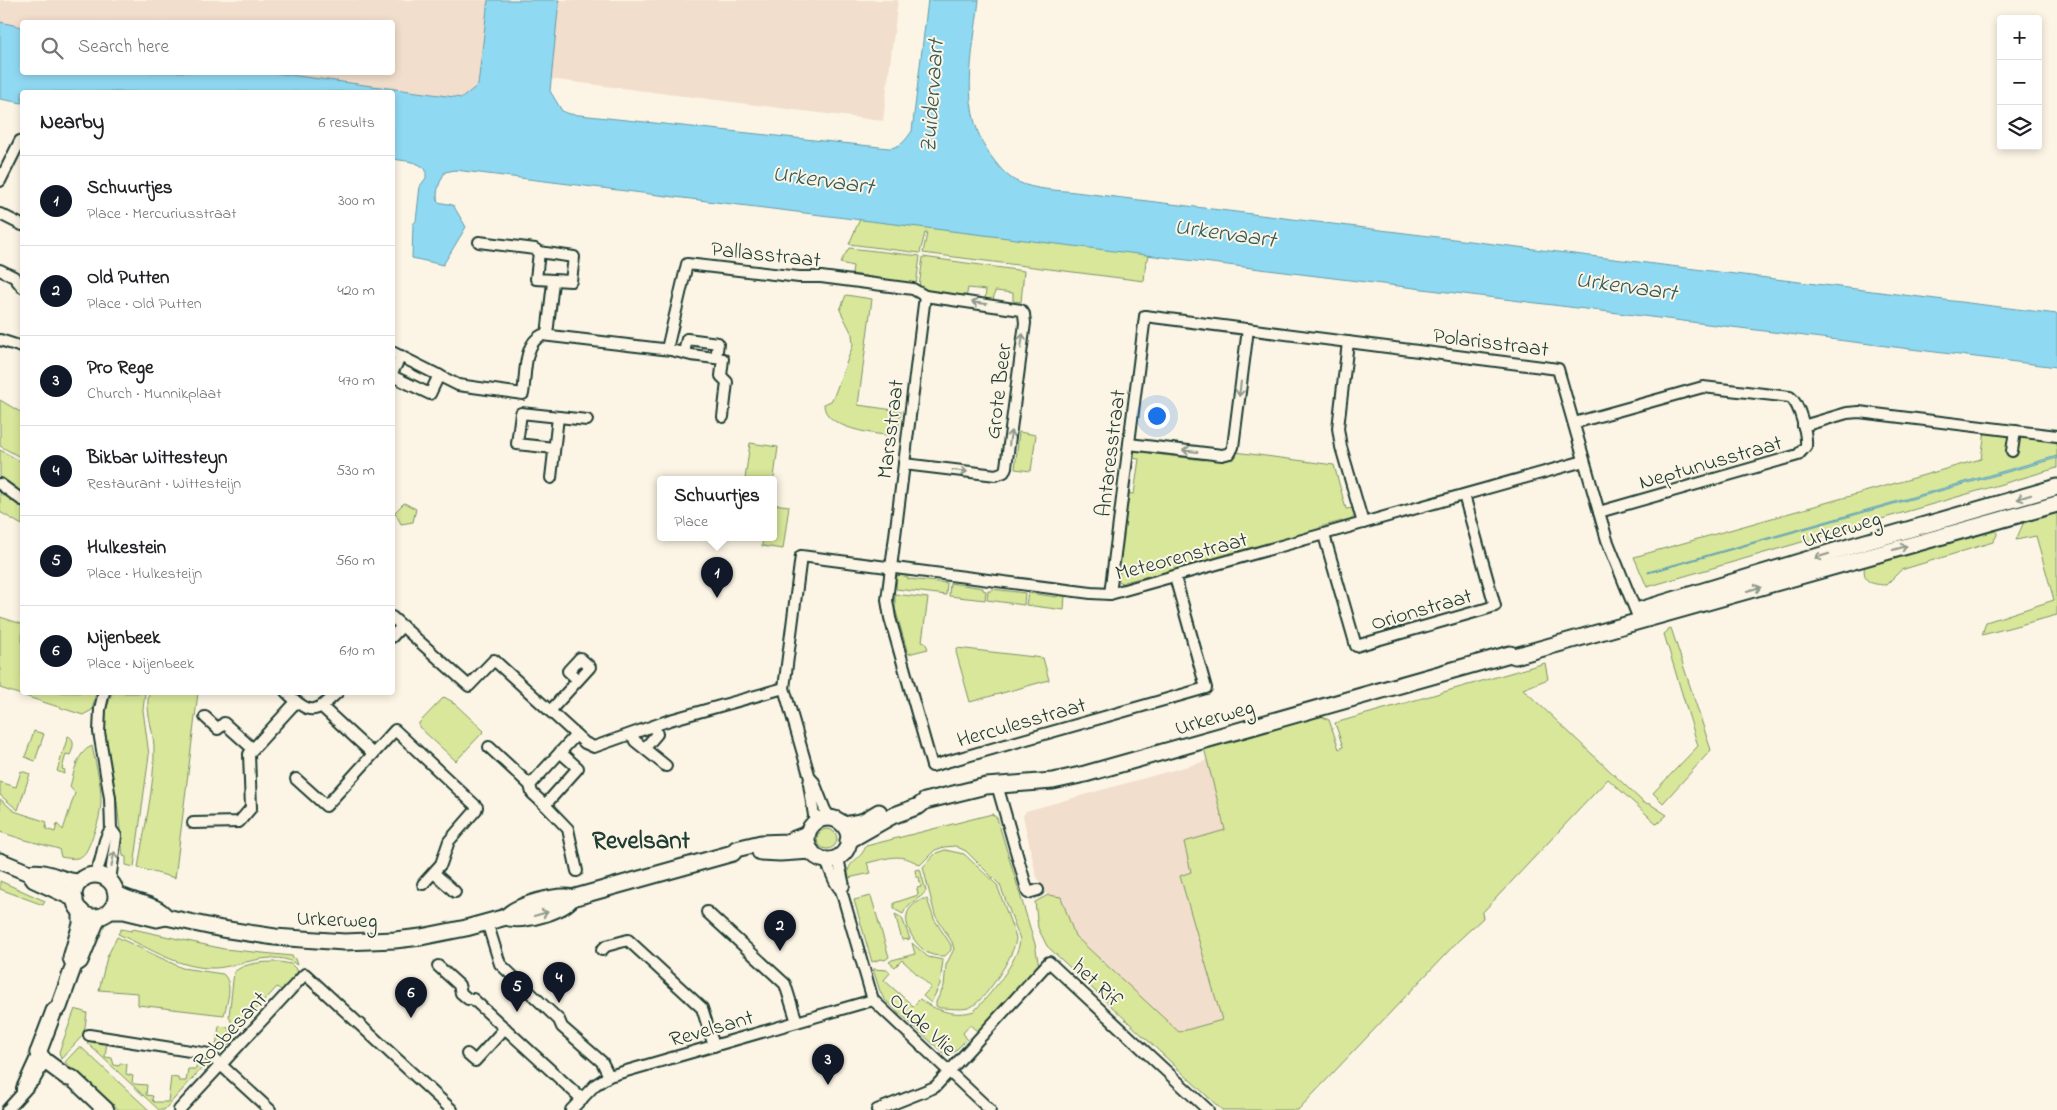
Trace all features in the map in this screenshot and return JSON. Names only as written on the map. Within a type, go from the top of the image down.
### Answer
[{"type":"main road","name":"Urkerweg","points":[[1638,616],[1855,545],[2057,488]]},
{"type":"main road","name":"Urkerweg","points":[[848,841],[892,816],[919,806],[925,801],[997,785],[1053,781],[1085,774],[1510,654],[1512,650],[1526,645],[2057,504]]},
{"type":"main road","name":"Urkerweg","points":[[837,822],[866,820],[892,806],[917,799],[925,801]]},
{"type":"main road","points":[[822,818],[837,822],[848,833],[846,849],[832,859],[817,855],[807,843],[811,828],[822,818]]},
{"type":"main road","name":"Urkerweg","points":[[104,914],[124,911],[157,919],[166,916],[250,934],[344,942],[421,937],[506,917],[511,919],[555,910],[569,903],[572,898],[733,853],[736,849],[754,844],[787,842],[811,828]]},
{"type":"main road","name":"Urkerweg","points":[[733,853],[737,856],[758,852],[817,855]]},
{"type":"main road","points":[[0,861],[29,873],[34,880],[78,905],[89,916],[104,914]]},
{"type":"main road","points":[[29,873],[37,871],[68,881],[102,876],[113,887],[115,902],[104,914],[80,961],[74,965],[59,1007],[54,1011],[44,1056],[67,1068],[72,1074],[72,1078],[106,1110]]},
{"type":"main road","points":[[74,965],[71,958],[81,924],[76,890],[86,878]]},
{"type":"main road","name":"Urkerweg","points":[[113,887],[127,899],[161,910],[166,916]]},
{"type":"street","points":[[0,181],[20,141]]},
{"type":"street","points":[[0,214],[20,224]]},
{"type":"street","points":[[479,242],[535,249],[539,252],[574,257],[571,282],[558,280],[553,282],[536,279],[539,252]]},
{"type":"street","name":"Pallasstraat","points":[[667,350],[687,264],[799,277],[821,277],[913,289],[925,296]]},
{"type":"street","points":[[0,270],[14,277],[20,284]]},
{"type":"street","points":[[547,335],[553,282]]},
{"type":"street","name":"Grote Beer","points":[[904,464],[996,475],[1002,474],[1006,469],[1025,323],[1023,311],[1013,307],[925,296]]},
{"type":"street","name":"Marsstraat","points":[[891,567],[925,296]]},
{"type":"street","name":"Polarisstraat","points":[[1145,316],[1558,369],[1607,540],[1638,616]]},
{"type":"street","name":"Antaresstraat","points":[[1110,594],[1145,316]]},
{"type":"street","points":[[1129,444],[1222,455],[1228,454],[1232,449],[1248,329]]},
{"type":"street","points":[[397,354],[463,386],[520,394],[524,394],[530,345],[537,338],[547,335],[723,359],[721,376],[727,382],[723,418]]},
{"type":"street","points":[[684,353],[687,339],[718,342],[716,358]]},
{"type":"street","points":[[0,340],[20,346]]},
{"type":"street","points":[[1348,342],[1338,428],[1341,447],[1363,523]]},
{"type":"street","points":[[395,376],[430,394],[439,375]]},
{"type":"street","name":"Neptunusstraat","points":[[1574,423],[1709,386],[1790,397],[1796,403],[1803,426],[1806,446],[1798,455],[1599,512]]},
{"type":"street","points":[[520,394],[521,413],[517,444],[554,448]]},
{"type":"street","name":"Neptunusstraat","points":[[1803,426],[1846,413],[1859,412],[2057,436]]},
{"type":"street","points":[[521,413],[587,420]]},
{"type":"street","points":[[551,478],[558,417]]},
{"type":"street","points":[[2012,450],[2015,431]]},
{"type":"street","name":"Meteorenstraat","points":[[784,688],[801,556],[1110,594],[1584,461]]},
{"type":"street","points":[[0,484],[20,499]]},
{"type":"street","name":"Orionstraat","points":[[1324,535],[1356,646],[1463,616],[1495,606],[1464,495]]},
{"type":"street","name":"Herculesstraat","points":[[891,567],[887,596],[889,614],[932,766],[1206,688],[1175,577]]},
{"type":"street","points":[[395,620],[469,686],[494,660],[585,743],[594,747],[654,726],[784,688],[810,778],[811,828]]},
{"type":"street","points":[[395,634],[402,626]]},
{"type":"street","points":[[550,711],[578,680]]},
{"type":"street","points":[[104,695],[99,732],[110,798],[111,829],[116,836],[113,887]]},
{"type":"street","points":[[289,695],[308,709],[322,707],[335,695]]},
{"type":"street","points":[[193,824],[239,822],[251,808],[249,754],[296,702]]},
{"type":"street","points":[[322,707],[373,754]]},
{"type":"street","points":[[205,717],[218,729],[224,723],[253,749]]},
{"type":"street","points":[[645,748],[657,734],[654,726]]},
{"type":"street","points":[[296,779],[326,806],[395,730],[477,806],[476,810],[449,841],[442,862],[423,884]]},
{"type":"street","points":[[632,734],[635,741],[666,766]]},
{"type":"street","points":[[530,785],[576,735]]},
{"type":"street","points":[[489,748],[530,785],[532,792],[568,829],[577,871]]},
{"type":"street","points":[[545,805],[578,768],[560,752]]},
{"type":"street","points":[[810,778],[814,782],[825,810],[837,822]]},
{"type":"street","points":[[997,785],[1028,893],[1038,890]]},
{"type":"street","points":[[86,878],[99,865],[106,834],[111,829]]},
{"type":"street","name":"Oude Vlie","points":[[817,855],[830,867],[838,888],[841,890],[873,1000],[990,1110]]},
{"type":"street","name":"Oude Vlie","points":[[840,855],[839,863],[844,886],[841,890]]},
{"type":"street","points":[[434,873],[455,892]]},
{"type":"street","points":[[707,912],[785,984],[797,1022]]},
{"type":"street","points":[[487,922],[500,964],[559,1020],[562,1027],[602,1062],[609,1076]]},
{"type":"street","points":[[602,950],[606,946],[628,940],[702,1008],[714,1046]]},
{"type":"street","name":"het Rif","points":[[949,1070],[1049,962],[1208,1110]]},
{"type":"street","points":[[438,966],[459,985],[461,993],[468,999],[473,999],[582,1099]]},
{"type":"street","name":"Robbesant","points":[[179,1110],[306,974],[452,1110]]},
{"type":"street","name":"Revelsant","points":[[572,1110],[599,1081],[609,1076],[873,1000]]},
{"type":"street","points":[[467,1054],[475,1061],[505,1028]]},
{"type":"street","points":[[89,1035],[213,1056],[270,1110]]},
{"type":"street","points":[[7,1110],[22,1092],[22,1088],[44,1056]]},
{"type":"street","points":[[877,1110],[902,1106],[933,1089],[949,1070]]},
{"type":"shaded area","points":[[0,0],[898,0],[883,121],[549,79],[466,106],[395,93],[395,90],[375,90],[250,75],[395,75],[395,20],[20,20],[20,30],[0,26]]},
{"type":"shaded area","points":[[1213,759],[1228,835],[1229,1026],[1177,1038],[1072,940],[1036,875],[1023,816],[1026,811]]},
{"type":"green space","points":[[860,219],[1149,254],[1148,260],[1146,260],[1144,281],[923,253],[927,233],[925,233],[920,253],[849,244]]},
{"type":"green space","points":[[849,248],[920,256],[916,285],[866,279],[866,276],[852,274],[853,266],[840,263]]},
{"type":"green space","points":[[923,257],[1024,271],[1021,302],[1013,301],[1013,293],[995,291],[993,301],[985,300],[986,290],[968,288],[966,298],[937,294],[919,287]]},
{"type":"green space","points":[[846,295],[872,299],[858,405],[901,411],[897,436],[853,429],[842,425],[826,413],[824,404],[831,401],[834,396],[853,345],[852,334],[840,310]]},
{"type":"green space","points":[[0,400],[20,412],[20,457],[0,446]]},
{"type":"green space","points":[[1985,431],[2057,440],[2057,468],[1647,587],[1634,557],[1981,459]]},
{"type":"green space","points":[[1019,432],[1036,435],[1031,471],[1015,469]]},
{"type":"green space","points":[[750,443],[778,447],[774,476],[745,476]]},
{"type":"green space","points":[[1138,448],[1150,449],[1155,454],[1204,460],[1208,457],[1229,459],[1235,452],[1334,465],[1346,509],[1354,508],[1355,515],[1350,521],[1343,523],[1342,521],[1320,527],[1320,529],[1153,577],[1152,575],[1124,582],[1124,584],[1117,580],[1117,570],[1120,569],[1118,568],[1127,493],[1134,494],[1139,459],[1131,458],[1134,451]]},
{"type":"green space","points":[[0,450],[20,461],[20,524],[0,512]]},
{"type":"green space","points":[[404,503],[416,509],[413,522],[401,524],[395,512]]},
{"type":"green space","points":[[777,504],[789,506],[783,549],[762,546],[763,541],[777,541]]},
{"type":"green space","points":[[2057,508],[2057,615],[1982,635],[1986,622],[2054,600],[2036,536],[2016,540],[2026,517]]},
{"type":"green space","points":[[1996,525],[1997,535],[1993,542],[1901,570],[1886,585],[1874,584],[1865,577],[1865,561]]},
{"type":"green space","points":[[903,574],[908,579],[947,583],[946,595],[896,589],[897,576]]},
{"type":"green space","points":[[950,583],[983,588],[986,591],[985,600],[949,596]]},
{"type":"green space","points":[[992,589],[1025,593],[1024,605],[987,600],[988,591]]},
{"type":"green space","points":[[1028,593],[1057,597],[1060,594],[1065,595],[1064,610],[1026,605]]},
{"type":"green space","points":[[895,594],[928,598],[922,641],[925,642],[928,649],[908,654],[895,608]]},
{"type":"green space","points":[[0,617],[20,623],[20,695],[0,688]]},
{"type":"green space","points":[[1671,628],[1711,750],[1663,803],[1653,793],[1698,746],[1664,634]]},
{"type":"green space","points":[[957,648],[1043,658],[1049,680],[970,702],[956,652]]},
{"type":"green space","points":[[1545,663],[1548,679],[1523,689],[1644,803],[1650,804],[1667,815],[1657,824],[1608,779],[1482,913],[1483,918],[1460,939],[1298,1110],[1222,1110],[1047,946],[1038,928],[1035,902],[1048,895],[1061,897],[1075,936],[1179,1032],[1222,1020],[1180,876],[1191,872],[1184,842],[1225,830],[1204,748],[1319,715],[1329,720],[1339,749],[1343,747],[1335,723]]},
{"type":"green space","points":[[22,695],[96,695],[92,710],[83,715]]},
{"type":"green space","points":[[111,695],[145,695],[143,710],[149,755],[134,867],[126,865],[126,857],[123,856],[117,803],[105,731],[106,710]]},
{"type":"green space","points":[[149,695],[198,695],[175,878],[138,868],[151,792],[154,761]]},
{"type":"green space","points":[[444,697],[453,702],[484,731],[456,761],[419,727],[419,723]]},
{"type":"green space","points":[[34,731],[44,734],[35,761],[25,757]]},
{"type":"green space","points":[[68,736],[71,737],[73,744],[70,755],[66,754],[62,769],[65,770],[64,774],[57,771]]},
{"type":"green space","points":[[92,746],[99,779],[101,804],[97,825],[90,844],[82,856],[78,858],[61,857],[59,849],[0,832],[0,799],[14,811],[47,822],[46,829],[55,832],[57,824],[63,830],[75,793],[70,787],[75,769],[83,753]]},
{"type":"green space","points":[[21,771],[30,774],[18,810],[0,795],[0,782],[16,787]]},
{"type":"green space","points":[[992,814],[997,818],[1035,944],[1039,966],[978,1032],[970,1025],[963,1033],[967,1039],[954,1052],[943,1053],[884,999],[873,969],[888,970],[890,973],[884,980],[913,1006],[920,999],[932,1007],[946,1012],[967,1013],[974,1011],[1002,978],[1014,957],[1020,939],[1000,885],[966,851],[955,846],[935,850],[920,865],[906,858],[894,857],[867,863],[871,873],[848,878],[848,872],[851,864],[866,846]]},
{"type":"green space","points":[[827,829],[834,832],[837,839],[834,846],[827,849],[820,846],[817,839],[820,832]]},
{"type":"green space","points":[[945,850],[964,854],[997,885],[1016,938],[1011,955],[998,978],[982,998],[974,1005],[965,1009],[940,1008],[936,1006],[944,986],[946,965],[954,949],[952,942],[935,915],[923,867],[936,853]]},
{"type":"green space","points":[[920,869],[926,891],[905,909],[903,914],[894,909],[894,903],[918,895],[917,888],[921,887],[915,870]]},
{"type":"green space","points":[[0,881],[45,901],[43,905],[0,889]]},
{"type":"green space","points":[[871,896],[889,957],[885,960],[881,959],[872,962],[854,900]]},
{"type":"green space","points":[[923,899],[927,899],[934,919],[951,945],[951,950],[945,956],[930,954],[925,951],[910,932],[907,920],[909,909]]},
{"type":"green space","points":[[895,914],[902,918],[910,939],[902,940]]},
{"type":"green space","points":[[121,929],[132,931],[133,929],[224,949],[292,956],[297,965],[288,960],[268,958],[215,968],[189,965],[165,957],[118,934]]},
{"type":"green space","points":[[117,937],[182,968],[223,974],[229,988],[224,1015],[138,1005],[138,993],[99,990],[107,957]]},
{"type":"green space","points":[[912,943],[928,957],[943,960],[940,984],[931,1003],[923,996],[931,987],[902,960],[895,967],[889,962],[915,954]]},
{"type":"green space","points":[[280,962],[291,964],[298,971],[294,976],[296,979],[283,992],[277,987],[235,1032],[229,1016],[234,972],[250,964]]},
{"type":"green space","points":[[75,1009],[87,1013],[84,1034],[61,1059],[59,1052]]},
{"type":"green space","points":[[219,1026],[227,1027],[235,1038],[223,1050],[216,1047]]},
{"type":"green space","points":[[89,1039],[107,1041],[105,1057],[112,1058],[114,1065],[119,1066],[120,1063],[127,1064],[126,1074],[133,1076],[132,1082],[134,1084],[147,1085],[146,1095],[153,1096],[152,1100],[154,1102],[168,1102],[171,1077],[178,1078],[179,1081],[186,1081],[188,1069],[196,1069],[198,1055],[211,1061],[210,1071],[204,1066],[164,1110],[159,1110],[87,1043]]},
{"type":"green space","points":[[78,1048],[82,1048],[149,1110],[119,1110],[94,1087],[89,1087],[65,1062]]},
{"type":"water","points":[[488,0],[559,0],[550,91],[562,111],[570,114],[889,148],[902,143],[912,131],[928,0],[979,0],[970,82],[971,103],[975,122],[982,141],[993,159],[1011,178],[1025,185],[2057,314],[2057,367],[455,170],[445,172],[438,187],[437,198],[438,202],[453,205],[466,227],[443,265],[412,258],[413,224],[416,221],[420,186],[426,178],[426,170],[415,163],[395,159],[395,90],[20,90],[20,103],[0,99],[0,22],[20,27],[20,75],[290,75],[462,98],[478,85]]},
{"type":"water","points":[[2057,456],[2057,458],[1648,573],[1648,572]]},
{"type":"place","name":"Schuurtjes","points":[[717,598]]},
{"type":"place","name":"Old Putten","points":[[780,951]]},
{"type":"place","name":"Bikbar Wittesteyn","points":[[559,1003]]},
{"type":"place","name":"Hulkestein","points":[[517,1012]]},
{"type":"place","name":"Nijenbeek","points":[[411,1018]]},
{"type":"place","name":"Pro Rege","points":[[828,1085]]},
{"type":"district","name":"Revelsant","points":[[641,839]]},
{"type":"water label","name":"Zuidervaart","points":[[931,96]]},
{"type":"water label","name":"Urkervaart","points":[[823,179]]},
{"type":"water label","name":"Urkervaart","points":[[1225,232]]},
{"type":"water label","name":"Urkervaart","points":[[1626,285]]}]
